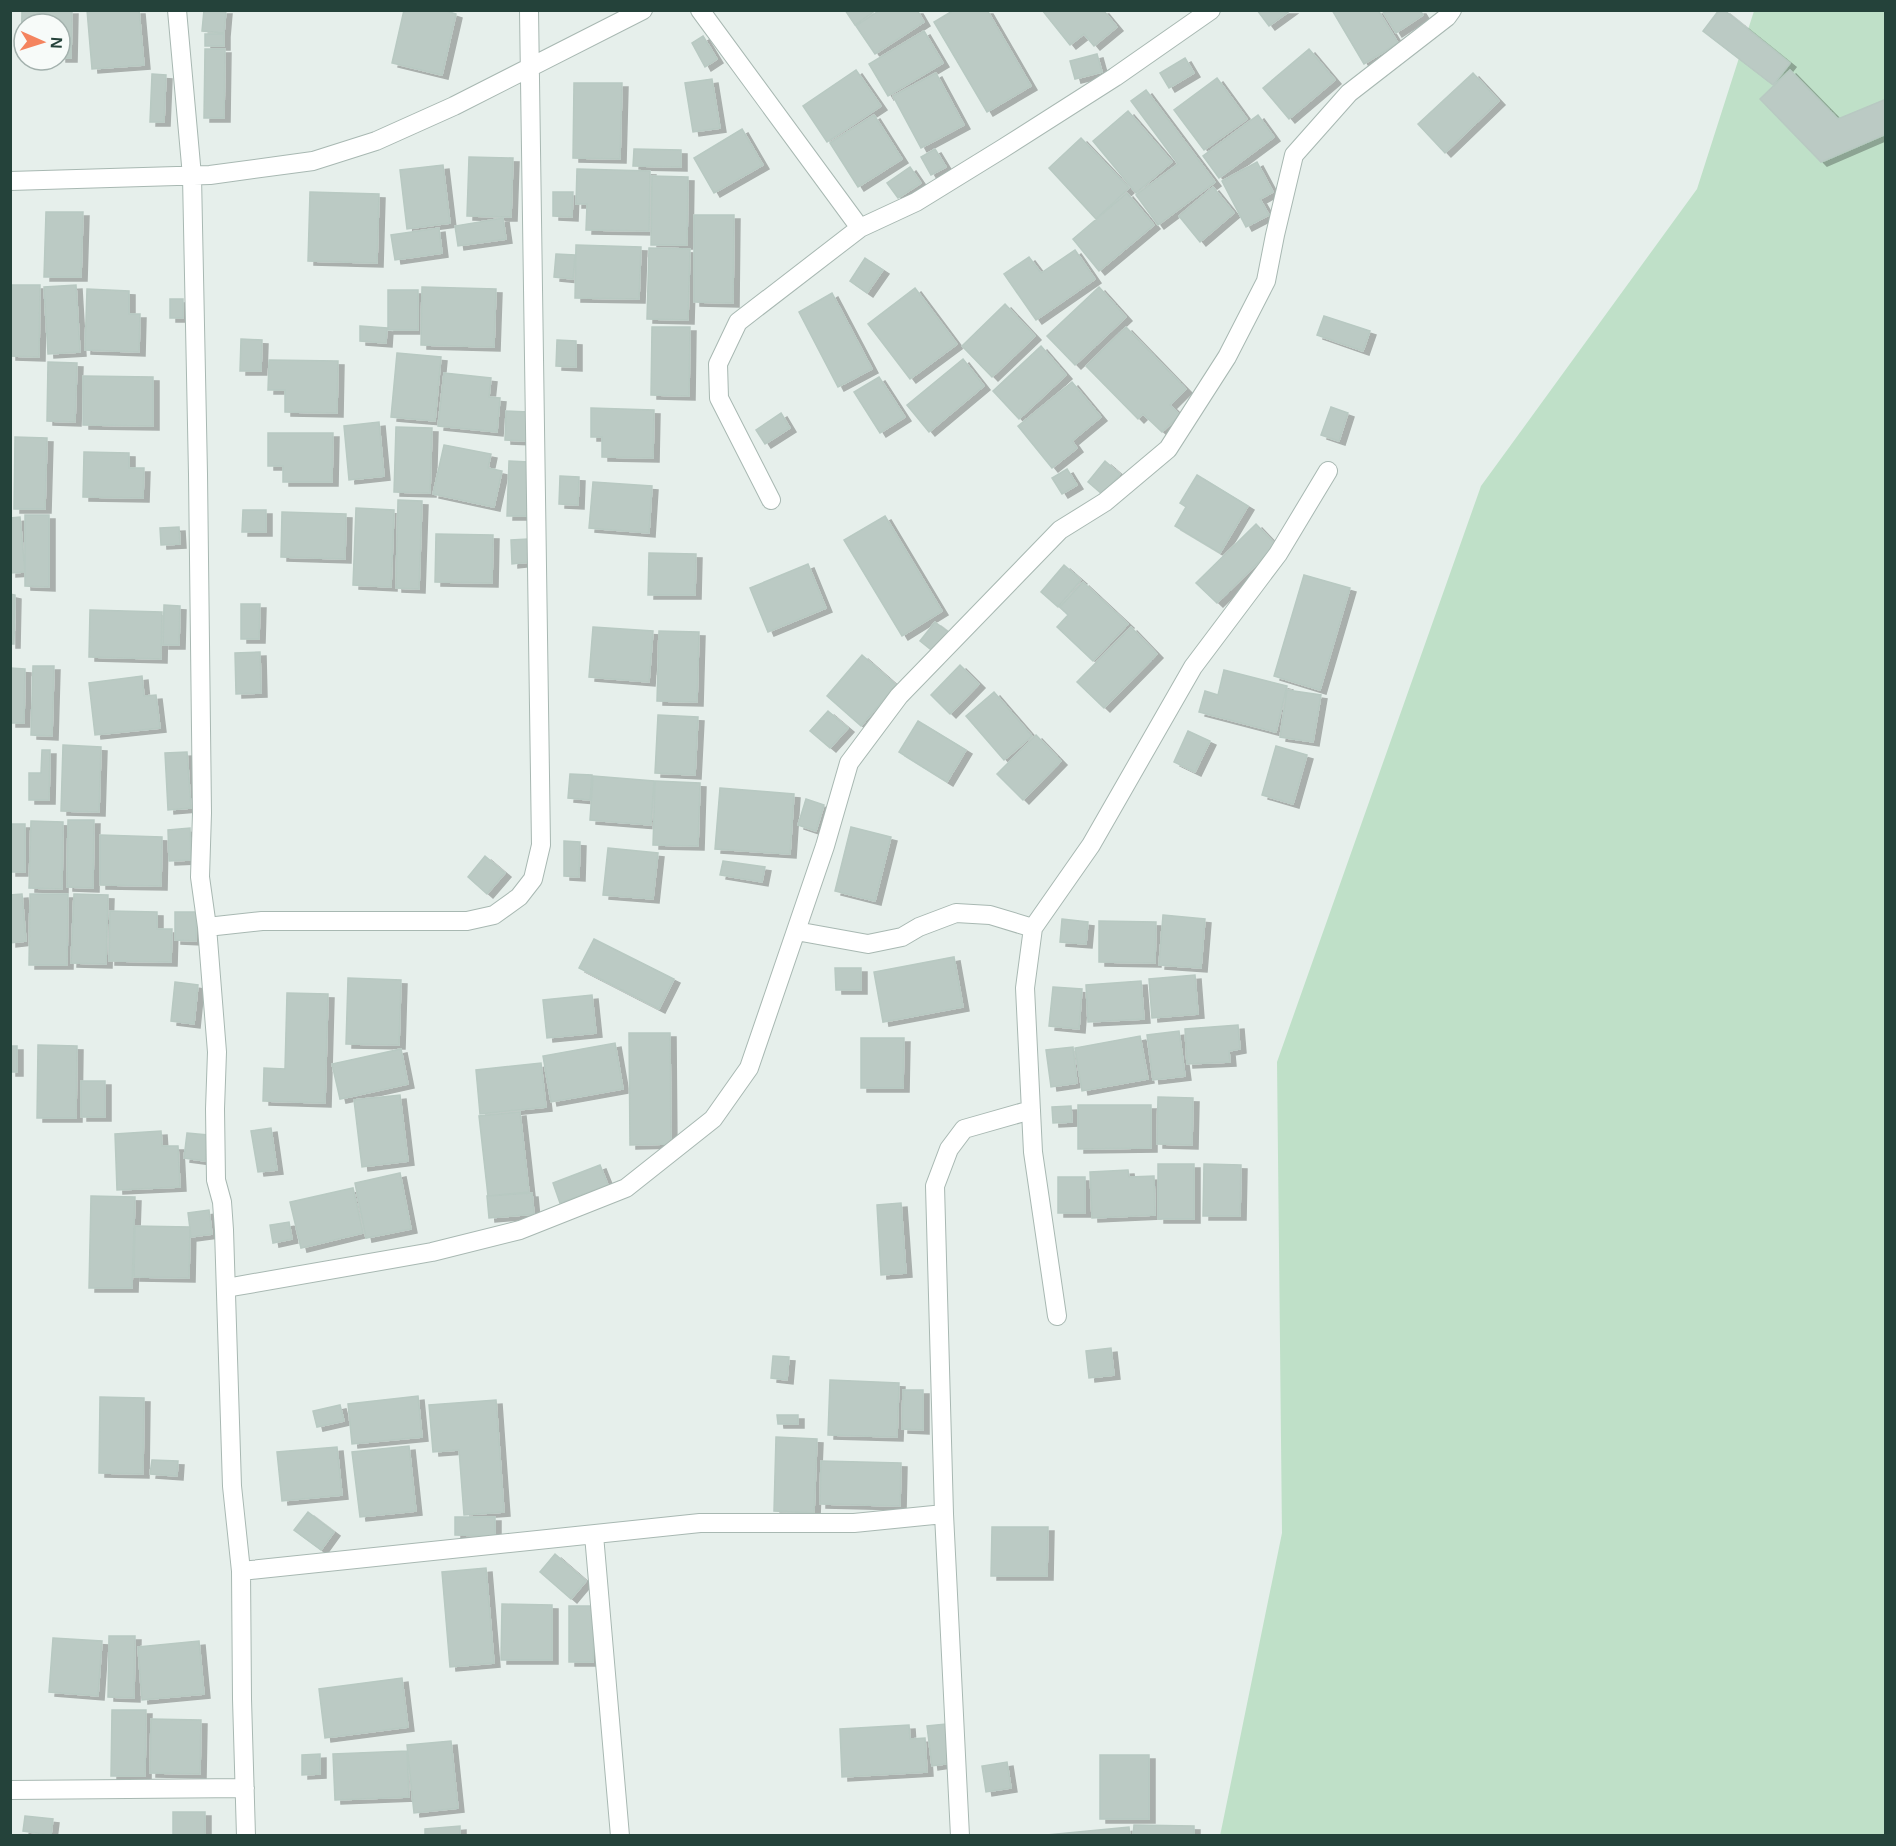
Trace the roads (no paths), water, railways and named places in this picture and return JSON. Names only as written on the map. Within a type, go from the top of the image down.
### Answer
[{"type":"street","points":[[177,10],[192,176],[199,532],[202,813],[200,877],[207,927],[217,1053],[216,1180],[222,1202],[232,1486],[241,1571],[246,1836]]},
{"type":"street","points":[[207,927],[262,921],[468,921],[494,915],[519,897],[533,879],[541,845],[541,833],[529,10]]},
{"type":"street","points":[[10,181],[192,176],[261,170],[313,161],[376,141],[454,106],[643,10]]},
{"type":"street","points":[[700,10],[860,228]]},
{"type":"street","points":[[771,500],[719,398],[718,364],[738,322],[860,228],[916,202],[992,155],[1098,88],[1211,10]]},
{"type":"street","points":[[226,1288],[443,1250],[520,1230],[626,1188],[713,1119],[749,1068],[825,846],[849,763],[899,696],[1060,530],[1105,502],[1168,449],[1227,357],[1266,281],[1294,155],[1349,93],[1447,17],[1452,10]]},
{"type":"street","points":[[1057,1316],[1033,1152],[1025,988],[1033,928],[1091,845],[1193,667],[1278,554],[1328,471]]},
{"type":"street","points":[[796,931],[868,944],[902,937],[920,927],[956,913],[990,915],[1033,928]]},
{"type":"street","points":[[960,1836],[944,1514],[935,1186],[949,1149],[964,1128],[1031,1110]]},
{"type":"street","points":[[241,1571],[700,1523],[854,1523],[944,1514]]},
{"type":"street","points":[[594,1535],[620,1836]]},
{"type":"street","points":[[10,1790],[245,1788]]}]
